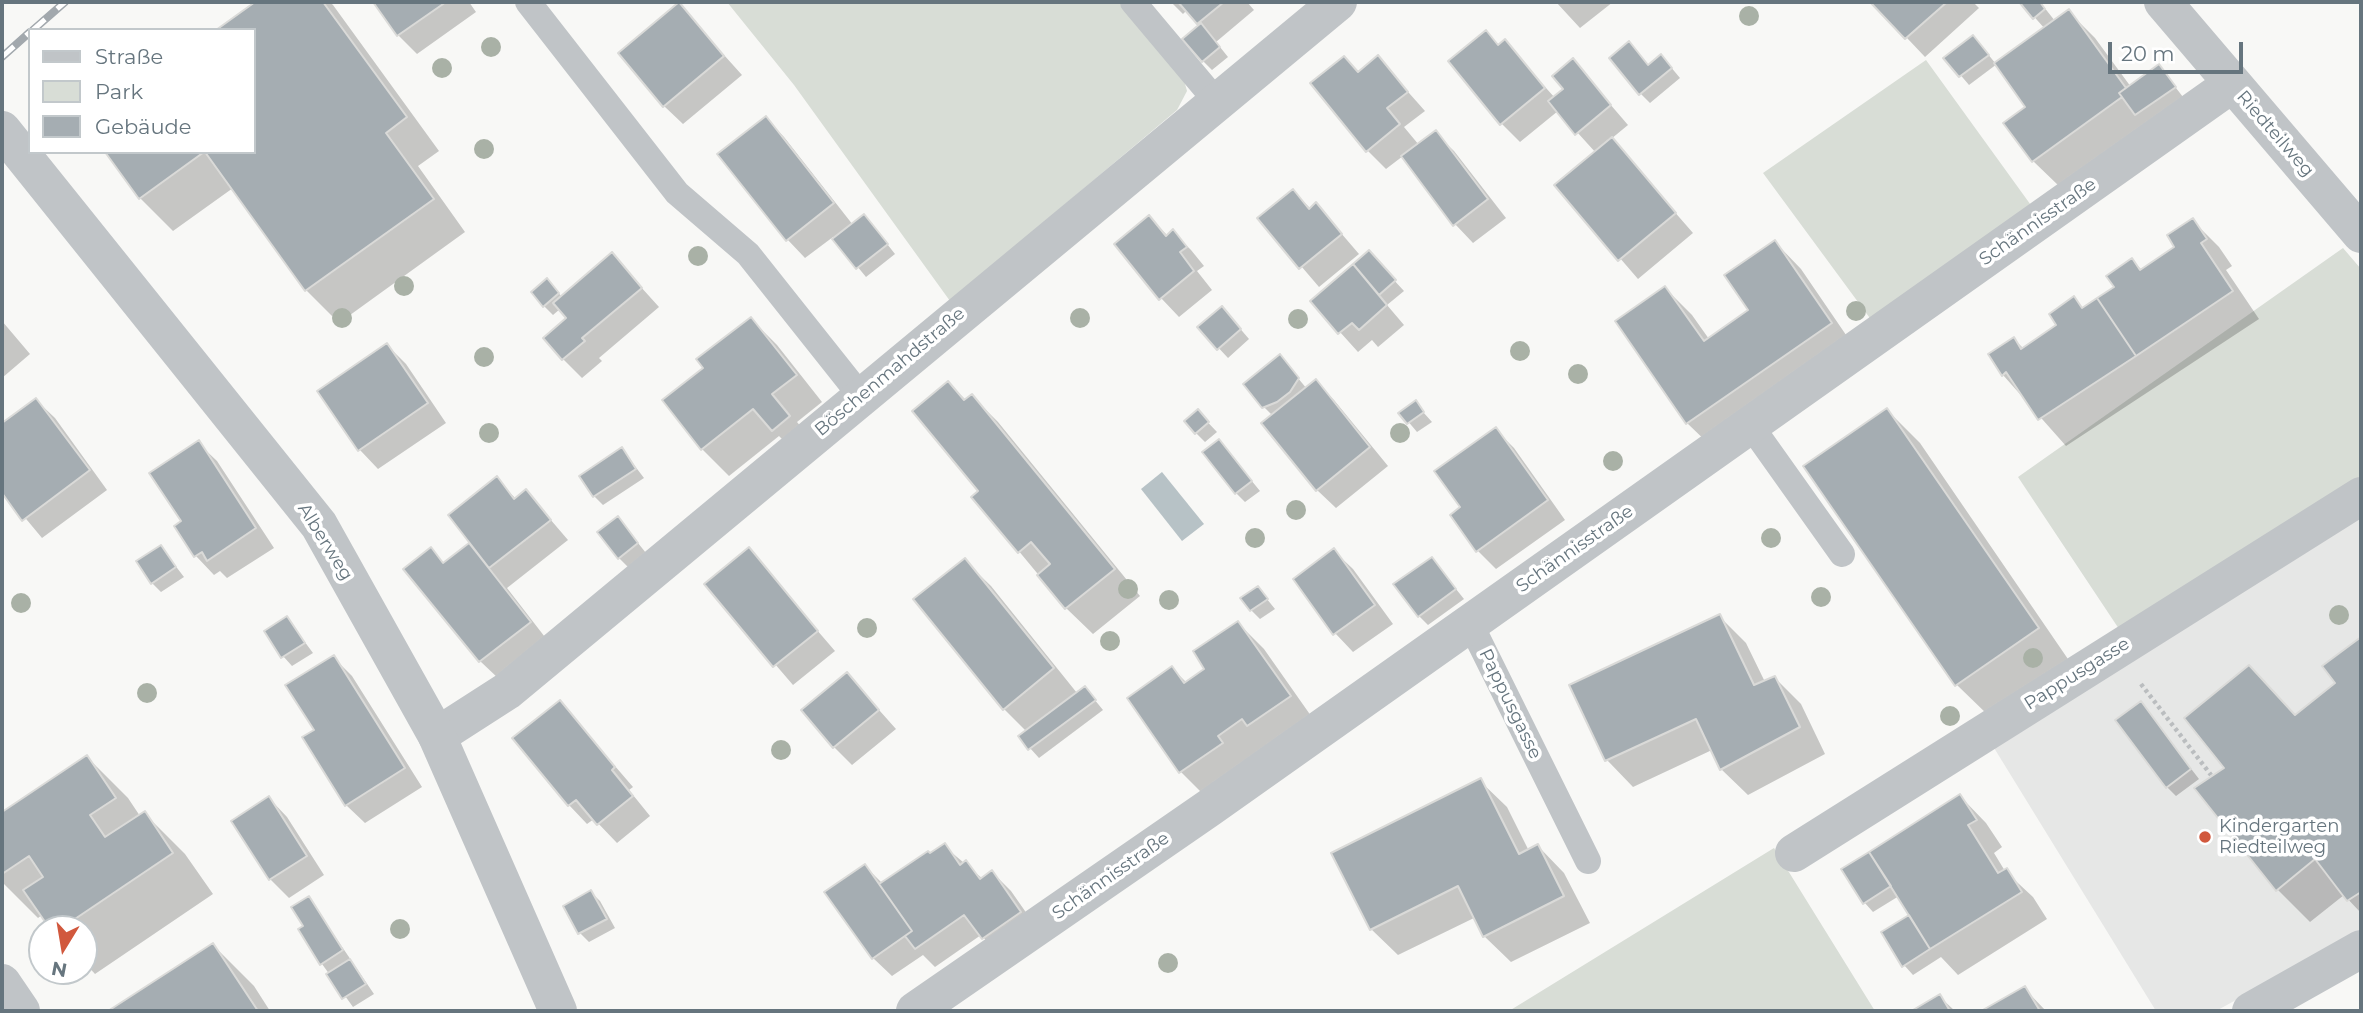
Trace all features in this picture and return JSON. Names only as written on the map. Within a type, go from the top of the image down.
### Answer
[{"type":"street","name":"Riedteilweg","points":[[2163,2],[2361,234]]},
{"type":"street","name":"Böschenmahdstraße","points":[[437,736],[507,691],[1217,102],[1330,4]]},
{"type":"street","name":"Schännisstraße","points":[[915,1011],[1751,426],[2232,84]]},
{"type":"street","name":"Alberweg","points":[[2,130],[319,525],[437,736],[558,1011]]},
{"type":"street","name":"Pappusgasse","points":[[1794,853],[2361,496]]},
{"type":"street","points":[[2251,1011],[2361,949]]},
{"type":"street","points":[[2,983],[21,1011]]},
{"type":"lane","points":[[528,2],[677,193],[748,254],[860,396]]},
{"type":"lane","points":[[1133,2],[1217,102]]},
{"type":"lane","points":[[1751,426],[1842,554]]},
{"type":"lane","name":"Pappusgasse","points":[[1470,623],[1588,861]]},
{"type":"path","points":[[2115,650],[2211,775]]},
{"type":"shaded area","points":[[1162,472],[1204,524],[1182,541],[1141,489]]},
{"type":"shaded area","name":"Kindergarten Riedteilweg","points":[[2361,517],[2361,931],[2216,1011],[2156,1011],[1991,743]]},
{"type":"green space","points":[[727,2],[1120,2],[1182,73],[1187,91],[1177,110],[950,301],[794,85]]},
{"type":"green space","points":[[1926,60],[2033,208],[1872,321],[1763,173]]},
{"type":"green space","points":[[2343,248],[2361,269],[2361,480],[2121,632],[2018,477]]},
{"type":"green space","points":[[1774,848],[1875,1011],[1509,1011]]},
{"type":"building","points":[[255,2],[323,2],[407,117],[386,133],[434,199],[305,291],[206,154],[256,154],[256,28],[219,28]]},
{"type":"building","points":[[373,2],[446,2],[397,36]]},
{"type":"building","points":[[679,2],[724,56],[663,107],[618,53]]},
{"type":"building","points":[[1178,2],[1224,2],[1197,24]]},
{"type":"building","points":[[1870,2],[1947,2],[1905,39]]},
{"type":"building","points":[[2040,2],[2045,9],[2033,19],[2020,3]]},
{"type":"building","points":[[2069,9],[2126,88],[2119,93],[2122,97],[2032,162],[2003,123],[2025,107],[1994,63]]},
{"type":"building","points":[[1201,23],[1220,47],[1202,62],[1182,39]]},
{"type":"building","points":[[1486,30],[1498,45],[1505,39],[1545,88],[1500,125],[1448,61]]},
{"type":"building","points":[[1973,35],[1989,55],[1959,77],[1943,58]]},
{"type":"building","points":[[1629,41],[1648,65],[1661,54],[1672,68],[1639,95],[1609,58]]},
{"type":"building","points":[[1378,55],[1408,92],[1387,108],[1400,124],[1366,152],[1310,83],[1344,56],[1358,72]]},
{"type":"building","points":[[1573,58],[1611,105],[1575,135],[1548,101],[1563,89],[1552,76]]},
{"type":"building","points":[[2159,64],[2176,87],[2135,115],[2119,93]]},
{"type":"building","points":[[766,116],[834,203],[786,241],[717,154]]},
{"type":"building","points":[[1436,130],[1488,199],[1453,226],[1401,156]]},
{"type":"building","points":[[1612,137],[1676,213],[1618,261],[1554,185]]},
{"type":"building","points":[[106,154],[201,154],[139,199]]},
{"type":"building","points":[[1293,189],[1309,209],[1316,202],[1342,234],[1299,269],[1257,218]]},
{"type":"building","points":[[864,214],[888,244],[856,269],[832,239]]},
{"type":"building","points":[[1149,215],[1166,236],[1173,229],[1187,247],[1180,252],[1194,271],[1159,300],[1114,244]]},
{"type":"building","points":[[2193,218],[2207,239],[2201,243],[2233,291],[2136,356],[2097,298],[2114,287],[2106,276],[2132,258],[2140,270],[2174,247],[2167,235]]},
{"type":"building","points":[[1775,240],[1832,323],[1686,424],[1615,321],[1665,286],[1704,341],[1748,310],[1724,275]]},
{"type":"building","points":[[1369,250],[1396,280],[1379,295],[1353,264]]},
{"type":"building","points":[[612,252],[642,288],[582,338],[585,341],[562,360],[543,338],[566,318],[553,303]]},
{"type":"building","points":[[1353,264],[1387,305],[1359,330],[1352,323],[1338,334],[1310,301]]},
{"type":"building","points":[[547,278],[559,293],[543,307],[531,292]]},
{"type":"building","points":[[2074,296],[2082,308],[2097,298],[2136,356],[2038,420],[2006,372],[2002,376],[1988,354],[2014,337],[2021,349],[2056,325],[2049,314]]},
{"type":"building","points":[[1222,306],[1241,329],[1217,350],[1197,327]]},
{"type":"building","points":[[751,317],[797,375],[772,394],[790,416],[772,431],[753,409],[701,450],[662,400],[703,368],[696,359]]},
{"type":"building","points":[[387,343],[428,403],[358,451],[317,391]]},
{"type":"building","points":[[1280,354],[1299,378],[1290,392],[1277,402],[1262,408],[1243,384]]},
{"type":"building","points":[[1316,379],[1370,447],[1316,491],[1261,423]]},
{"type":"building","points":[[948,381],[964,400],[972,394],[1115,569],[1065,609],[1037,575],[1050,564],[1031,542],[1018,553],[971,497],[978,491],[912,411]]},
{"type":"building","points":[[36,398],[90,470],[22,521],[2,493],[2,423]]},
{"type":"building","points":[[1416,400],[1424,412],[1407,424],[1398,413]]},
{"type":"building","points":[[1887,408],[2039,628],[1955,686],[1803,466]]},
{"type":"building","points":[[1198,409],[1209,422],[1195,434],[1184,421]]},
{"type":"building","points":[[1496,427],[1548,500],[1476,552],[1450,515],[1460,507],[1434,471]]},
{"type":"building","points":[[1219,439],[1252,481],[1235,494],[1202,452]]},
{"type":"building","points":[[199,440],[256,528],[207,561],[202,552],[194,557],[174,526],[181,521],[149,473]]},
{"type":"building","points":[[622,447],[636,469],[593,497],[579,476]]},
{"type":"building","points":[[497,476],[514,499],[526,489],[551,520],[489,568],[448,515]]},
{"type":"building","points":[[618,516],[638,543],[618,559],[597,532]]},
{"type":"building","points":[[469,543],[531,622],[479,662],[403,569],[431,547],[443,563]]},
{"type":"building","points":[[161,545],[176,567],[151,584],[136,561]]},
{"type":"building","points":[[749,547],[818,631],[773,667],[704,584]]},
{"type":"building","points":[[1334,548],[1375,605],[1333,635],[1293,579]]},
{"type":"building","points":[[1432,557],[1456,589],[1418,617],[1393,584]]},
{"type":"building","points":[[965,558],[1054,668],[1003,710],[913,599]]},
{"type":"building","points":[[1258,586],[1268,599],[1250,611],[1240,598]]},
{"type":"building","points":[[1720,614],[1754,685],[1775,676],[1800,727],[1720,770],[1696,719],[1605,761],[1569,685]]},
{"type":"building","points":[[287,616],[305,643],[281,658],[264,631]]},
{"type":"building","points":[[1238,621],[1291,696],[1247,726],[1242,719],[1218,736],[1223,743],[1179,773],[1127,698],[1172,666],[1184,683],[1204,669],[1193,651]]},
{"type":"building","points":[[2361,637],[2361,892],[2347,901],[2315,859],[2276,891],[2194,788],[2224,768],[2184,718],[2249,665],[2295,715],[2335,683],[2322,666]]},
{"type":"building","points":[[334,655],[405,768],[345,806],[302,737],[314,730],[285,685]]},
{"type":"building","points":[[847,672],[879,710],[833,748],[801,710]]},
{"type":"building","points":[[1085,686],[1096,700],[1028,750],[1018,736]]},
{"type":"building","points":[[560,700],[615,767],[612,770],[633,796],[597,825],[576,800],[568,806],[512,738]]},
{"type":"building","points":[[2141,701],[2191,769],[2166,788],[2115,720]]},
{"type":"building","points":[[87,755],[116,798],[90,815],[105,837],[145,811],[173,853],[81,915],[40,915],[23,890],[43,877],[29,856],[2,874],[2,812]]},
{"type":"building","points":[[1481,778],[1519,854],[1538,844],[1564,896],[1483,937],[1458,886],[1370,930],[1331,853]]},
{"type":"building","points":[[1960,794],[1977,820],[1968,825],[1998,873],[2007,868],[2022,892],[1930,949],[1869,852]]},
{"type":"building","points":[[269,796],[307,856],[269,880],[231,821]]},
{"type":"building","points":[[945,843],[960,865],[966,860],[980,879],[992,870],[1021,912],[982,939],[964,915],[915,949],[905,936],[912,931],[879,884],[928,851],[930,853]]},
{"type":"building","points":[[1869,852],[1891,886],[1863,904],[1841,869]]},
{"type":"building","points":[[865,864],[912,931],[872,959],[824,892]]},
{"type":"building","points":[[591,890],[607,919],[578,934],[563,906]]},
{"type":"building","points":[[309,896],[343,950],[320,965],[298,929],[303,926],[291,907]]},
{"type":"building","points":[[1909,915],[1930,949],[1902,967],[1881,932]]},
{"type":"building","points":[[213,943],[258,1011],[108,1011]]},
{"type":"building","points":[[350,959],[366,984],[342,999],[326,974]]},
{"type":"building","points":[[2025,986],[2040,1011],[1981,1011]]},
{"type":"building","points":[[1940,994],[1950,1011],[1913,1010]]},
{"type":"railway","points":[[35,28],[65,2]]},
{"type":"railway","points":[[2,57],[28,34]]},
{"type":"place","name":"Kindergarten Riedteilweg","points":[[2205,837]]}]
